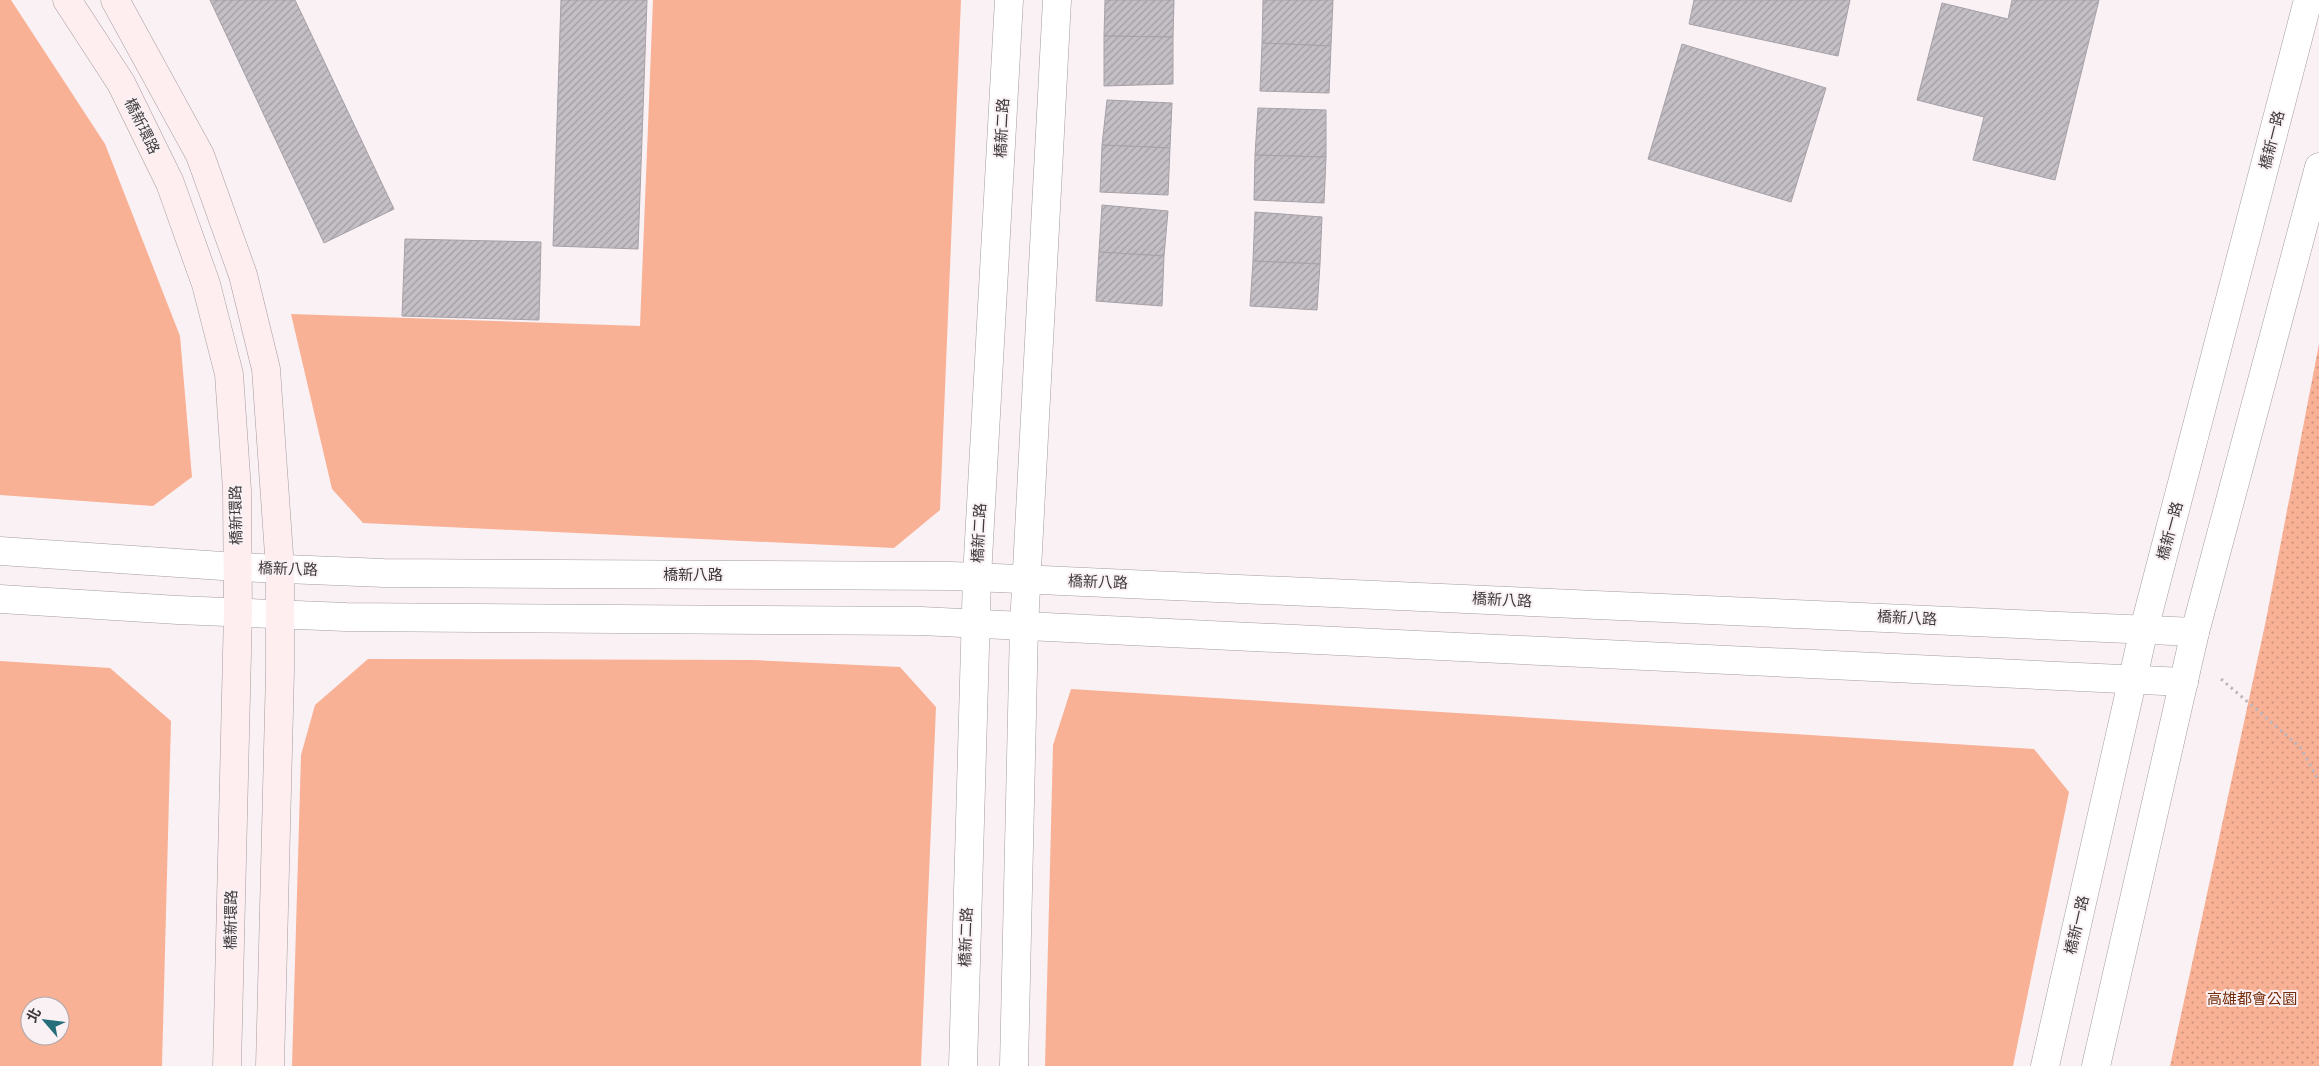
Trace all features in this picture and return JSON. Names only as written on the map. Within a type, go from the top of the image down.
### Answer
[{"type":"street","name":"橋新環路","points":[[67,0],[121,83],[170,183],[206,284],[229,374],[236,490],[238,612],[227,1066]]},
{"type":"street","points":[[115,0],[200,155],[243,275],[266,369],[280,569],[280,671],[270,1066]]},
{"type":"street","name":"橋新二路","points":[[962,1066],[976,577],[1009,0]]},
{"type":"street","points":[[1014,1066],[1024,626],[1057,0]]},
{"type":"street","name":"橋新一路","points":[[2045,1066],[2144,629],[2308,0]]},
{"type":"street","points":[[2096,1066],[2195,632],[2319,167]]},
{"type":"street","name":"橋新八路","points":[[0,551],[237,567],[384,573],[976,577],[2195,632]]},
{"type":"street","points":[[0,599],[279,615],[921,621],[2133,678],[2184,682]]},
{"type":"path","points":[[2221,670],[2221,680],[2300,748],[2319,780]]},
{"type":"green space","points":[[0,0],[11,0],[105,144],[180,336],[192,477],[153,506],[0,495]]},
{"type":"green space","points":[[653,0],[961,0],[940,510],[894,548],[363,523],[332,489],[291,314],[640,326]]},
{"type":"green space","name":"高雄都會公園","points":[[2319,344],[2319,1066],[2170,1066],[2266,620]]},
{"type":"green space","points":[[368,659],[754,660],[900,667],[936,707],[921,1066],[292,1066],[301,755],[315,705]]},
{"type":"green space","points":[[0,661],[110,668],[171,721],[162,1066],[0,1066]]},
{"type":"green space","points":[[1071,689],[2034,749],[2069,792],[2013,1066],[1045,1066],[1053,745]]},
{"type":"building","points":[[210,0],[295,0],[394,209],[324,243]]},
{"type":"building","points":[[561,0],[647,0],[638,249],[553,246]]},
{"type":"building","points":[[1105,0],[1174,0],[1173,37],[1104,36]]},
{"type":"building","points":[[1263,0],[1333,0],[1331,46],[1262,43]]},
{"type":"building","points":[[1694,0],[1850,0],[1838,56],[1689,24]]},
{"type":"building","points":[[2012,0],[2099,0],[2055,180],[1973,160],[1984,117],[1917,100],[1942,3],[2008,19]]},
{"type":"building","points":[[1104,36],[1173,37],[1173,84],[1104,86]]},
{"type":"building","points":[[1262,43],[1331,46],[1329,93],[1260,91]]},
{"type":"building","points":[[1682,44],[1826,88],[1791,202],[1648,159]]},
{"type":"building","points":[[1107,100],[1172,103],[1170,148],[1102,145]]},
{"type":"building","points":[[1258,108],[1326,110],[1326,157],[1255,155]]},
{"type":"building","points":[[1102,145],[1170,148],[1168,195],[1100,192]]},
{"type":"building","points":[[1255,155],[1326,157],[1324,203],[1254,200]]},
{"type":"building","points":[[1102,205],[1168,211],[1164,256],[1099,252]]},
{"type":"building","points":[[1255,212],[1322,217],[1320,264],[1253,261]]},
{"type":"building","points":[[405,239],[541,242],[539,320],[402,316]]},
{"type":"building","points":[[1099,252],[1164,256],[1162,306],[1096,301]]},
{"type":"building","points":[[1253,261],[1320,264],[1317,310],[1250,306]]}]
